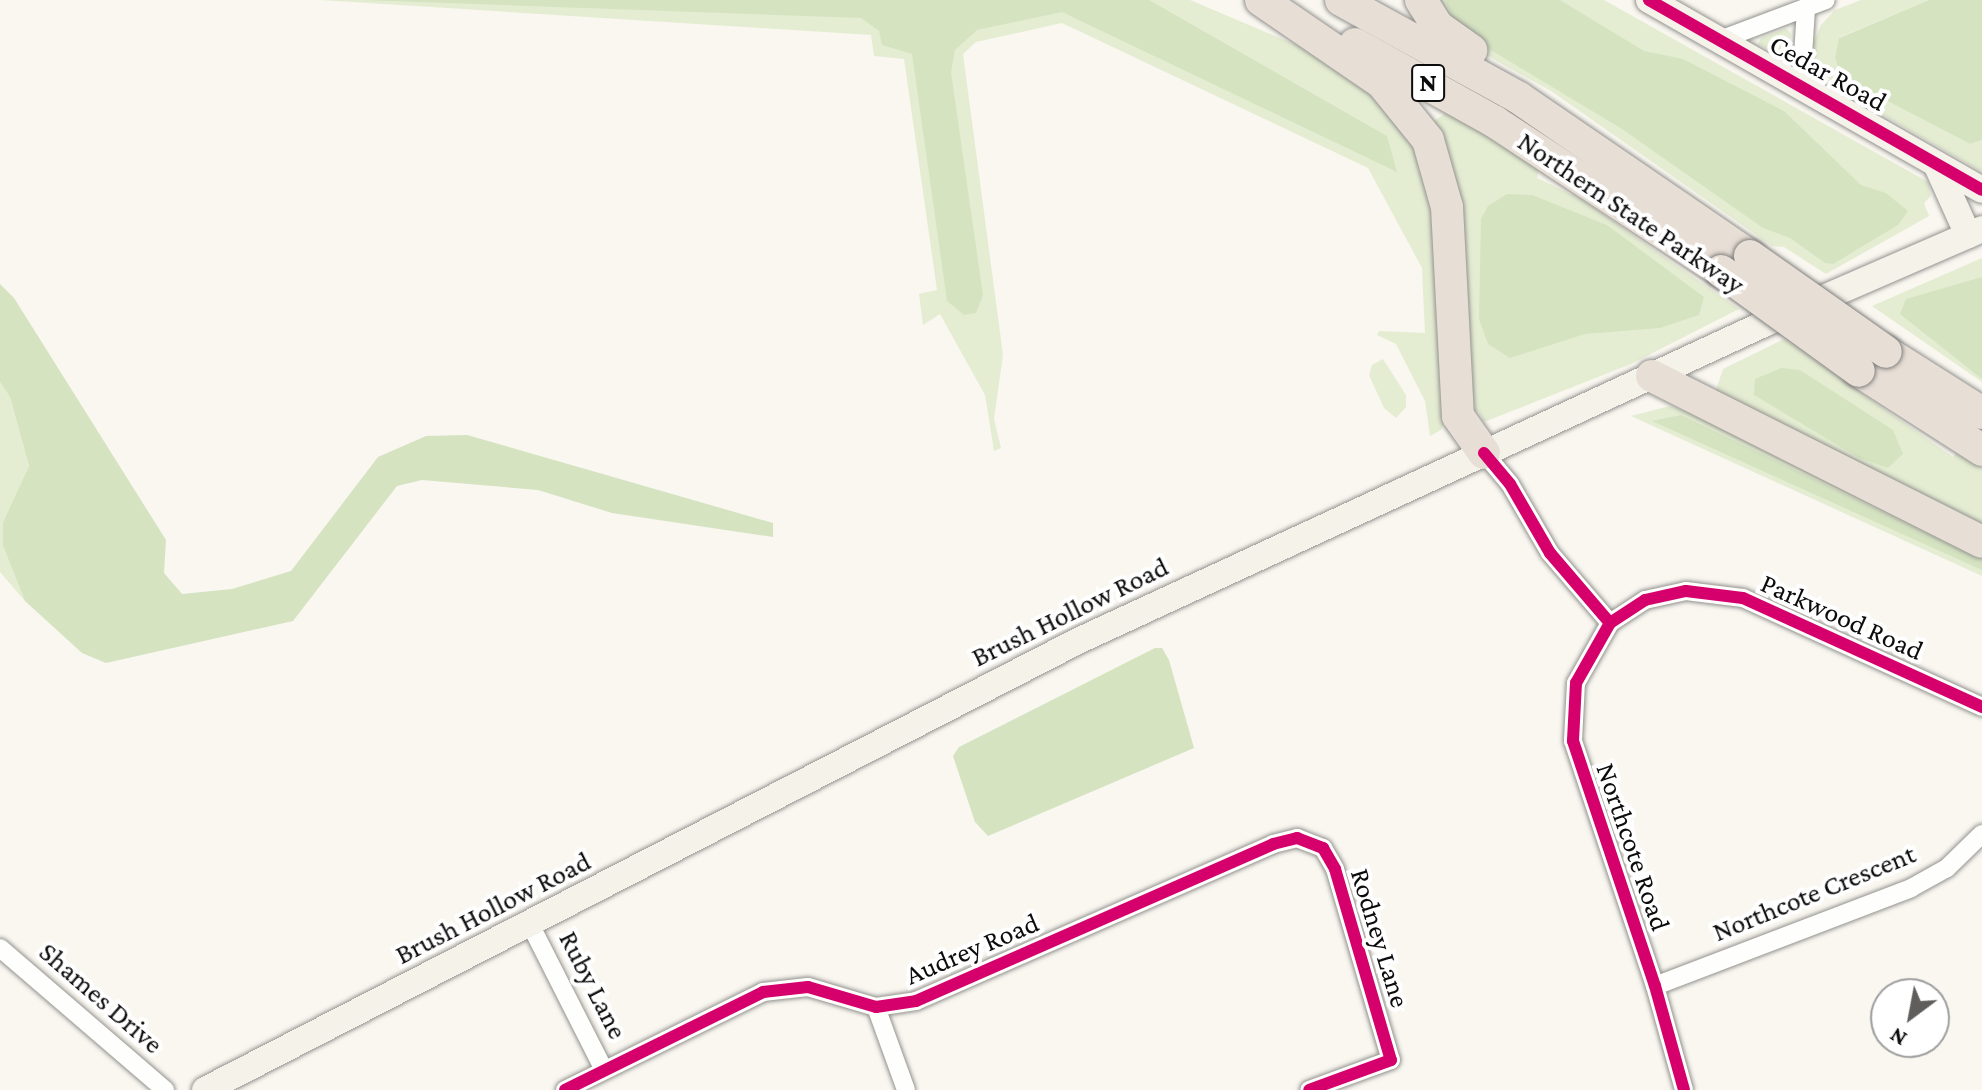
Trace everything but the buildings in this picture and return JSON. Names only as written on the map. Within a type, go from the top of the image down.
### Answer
[{"type":"highway","name":"Northern State Parkway","points":[[1263,0],[1450,94],[1721,271],[1859,371],[1982,450]]},
{"type":"highway","points":[[1263,0],[1376,78],[1409,111],[1428,140],[1447,207],[1458,416],[1484,453]]},
{"type":"highway","name":"Northern State Parkway","points":[[1341,0],[1481,75],[1602,153],[1886,352],[1982,413]]},
{"type":"highway","points":[[1421,0],[1437,26],[1490,61],[1602,153]]},
{"type":"highway","points":[[1886,352],[1982,392]]},
{"type":"highway","points":[[1652,376],[1982,542]]},
{"type":"main road","name":"Cedar Road","points":[[1649,0],[1982,190]]},
{"type":"main road","points":[[1934,161],[1975,232]]},
{"type":"main road","name":"Brush Hollow Road","points":[[205,1090],[531,926],[1080,640],[1652,376],[1975,232]]},
{"type":"street","points":[[1720,40],[1826,0]]},
{"type":"street","points":[[1801,86],[1806,8]]},
{"type":"street","points":[[1484,453],[1510,484],[1550,553],[1610,623]]},
{"type":"street","name":"Parkwood Road","points":[[1610,623],[1645,600],[1686,591],[1743,598],[1982,707]]},
{"type":"street","name":"Northcote Road","points":[[1610,623],[1576,683],[1573,741],[1655,986],[1684,1090]]},
{"type":"street","name":"Northcote Crescent","points":[[1655,986],[1911,888],[1947,868],[1982,834]]},
{"type":"street","name":"Audrey Road","points":[[565,1090],[763,992],[808,987],[876,1007],[916,1001],[1273,844],[1309,839]]},
{"type":"street","name":"Rodney Lane","points":[[1309,839],[1323,848],[1335,869],[1391,1060],[1309,1090]]},
{"type":"street","name":"Ruby Lane","points":[[531,926],[604,1070]]},
{"type":"street","name":"Shames Drive","points":[[0,948],[165,1090]]},
{"type":"street","points":[[876,1007],[906,1090]]},
{"type":"green space","points":[[321,0],[1190,0],[1339,63],[1383,98],[1419,148],[1435,200],[1447,417],[1441,430],[1430,436],[1425,401],[1396,344],[1377,335],[1379,331],[1425,333],[1422,268],[1368,168],[1062,23],[976,42],[963,54],[1003,355],[994,419],[1001,448],[994,451],[985,395],[940,314],[923,325],[919,294],[937,290],[904,59],[874,56],[871,35]]},
{"type":"green space","points":[[363,0],[1149,0],[1387,136],[1397,172],[1062,12],[977,30],[955,50],[951,72],[983,295],[976,313],[964,315],[947,301],[912,54],[882,45],[879,31],[861,18]]},
{"type":"green space","points":[[1430,0],[1604,0],[1928,182],[1931,196],[1924,203],[1929,216],[1826,274],[1784,247],[1772,246],[1551,91],[1466,44]]},
{"type":"green space","points":[[1445,0],[1560,0],[1644,51],[1683,59],[1784,111],[1861,185],[1886,193],[1908,211],[1898,225],[1833,264],[1825,263],[1790,238],[1763,228],[1622,129],[1459,31]]},
{"type":"green space","points":[[1861,0],[1929,0],[1840,37],[1835,58],[1841,77],[1970,144],[1982,140],[1982,172],[1831,85],[1816,69],[1813,44],[1821,25],[1835,10]]},
{"type":"green space","points":[[1929,0],[1982,0],[1982,140],[1970,144],[1841,77],[1835,58],[1839,38]]},
{"type":"green space","points":[[1786,28],[1791,34],[1786,59],[1758,44],[1761,38]]},
{"type":"green space","points":[[1446,113],[1503,144],[1539,170],[1537,178],[1581,199],[1739,309],[1631,364],[1484,422],[1478,411],[1469,413],[1431,123]]},
{"type":"green space","points":[[1507,194],[1532,195],[1607,225],[1704,297],[1699,315],[1660,328],[1585,334],[1510,358],[1488,344],[1479,319],[1481,219],[1488,206]]},
{"type":"green space","points":[[1982,258],[1982,382],[1872,306]]},
{"type":"green space","points":[[1982,277],[1982,379],[1900,314],[1906,299]]},
{"type":"green space","points":[[0,284],[14,298],[166,540],[164,573],[182,594],[232,589],[291,571],[378,457],[426,436],[467,435],[773,523],[773,537],[612,513],[538,490],[422,480],[397,486],[293,621],[106,663],[82,653],[25,601],[3,546],[3,522],[29,466],[10,397],[0,382]]},
{"type":"green space","points":[[1784,339],[1953,457],[1956,453],[1982,468],[1982,531],[1715,393],[1723,369]]},
{"type":"green space","points":[[1383,359],[1406,395],[1406,407],[1396,418],[1384,408],[1369,375],[1372,365]]},
{"type":"green space","points":[[1781,368],[1800,370],[1893,430],[1903,454],[1888,468],[1859,458],[1754,395],[1755,379]]},
{"type":"green space","points":[[0,382],[10,397],[29,466],[3,522],[3,546],[25,601],[0,572]]},
{"type":"green space","points":[[1670,406],[1709,419],[1982,556],[1982,576],[1631,416]]},
{"type":"green space","points":[[1681,415],[1982,560],[1982,570],[1652,421]]},
{"type":"green space","points":[[1155,648],[1162,648],[1169,660],[1194,748],[988,836],[975,822],[953,756],[959,747]]},
{"type":"cycle path","points":[[1649,0],[1982,190]]},
{"type":"cycle path","points":[[1484,453],[1510,484],[1550,553],[1610,623],[1645,600],[1686,591],[1743,598],[1982,707]]},
{"type":"cycle path","points":[[1610,623],[1576,683],[1573,741],[1655,986],[1684,1090]]},
{"type":"cycle path","points":[[565,1090],[763,992],[808,987],[876,1007],[916,1001],[1273,844],[1297,838],[1323,848],[1335,869],[1391,1060],[1309,1090]]}]
